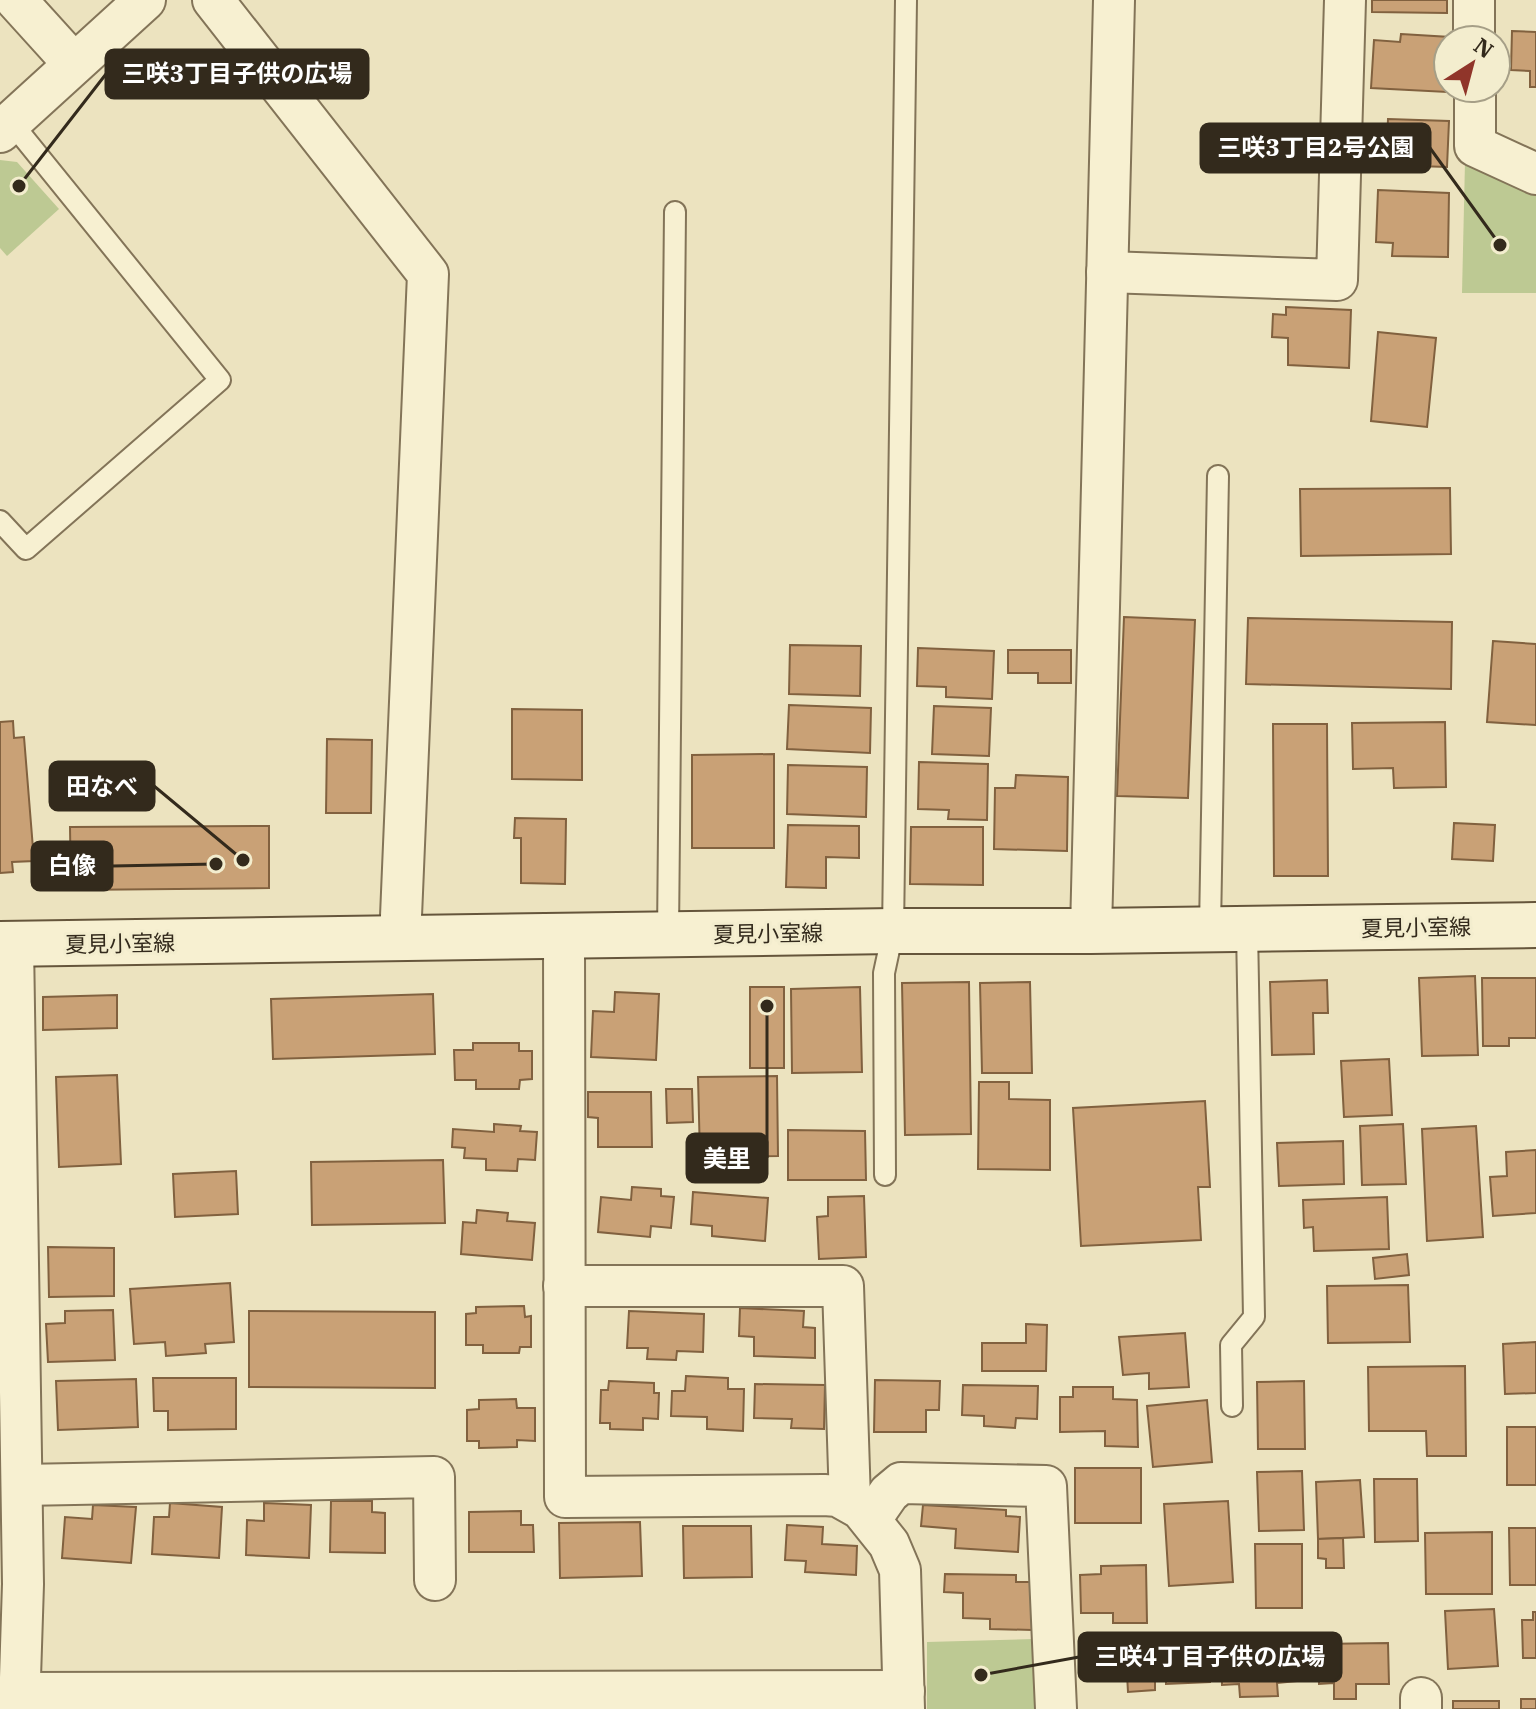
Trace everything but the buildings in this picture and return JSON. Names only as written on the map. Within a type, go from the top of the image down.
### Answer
[{"type":"main road","name":"夏見小室線","points":[[6,944],[1536,925]]},
{"type":"street","points":[[16,0],[74,64]]},
{"type":"street","points":[[6,127],[145,0]]},
{"type":"street","points":[[213,0],[428,274],[400,940]]},
{"type":"street","points":[[1091,931],[1114,0]]},
{"type":"street","points":[[1107,272],[1337,280],[1345,0]]},
{"type":"street","points":[[1474,0],[1474,24]]},
{"type":"street","points":[[1475,104],[1475,146],[1536,174]]},
{"type":"street","points":[[6,944],[22,1485],[19,1701],[904,1700],[900,1570],[889,1544],[860,1510],[824,1495],[565,1497],[564,936]]},
{"type":"street","points":[[564,1286],[843,1286],[860,1510]]},
{"type":"street","points":[[22,1485],[434,1477],[435,1580]]},
{"type":"street","points":[[860,1510],[901,1483],[1046,1486],[1056,1709]]},
{"type":"lane","points":[[885,1175],[884,973],[893,931],[906,0]]},
{"type":"lane","points":[[0,521],[26,549],[220,380],[6,127]]},
{"type":"lane","points":[[668,935],[675,212]]},
{"type":"lane","points":[[1218,476],[1228,928],[1254,1317],[1231,1345],[1232,1406]]},
{"type":"green space","points":[[0,160],[17,162],[59,209],[7,256],[0,248]]},
{"type":"green space","points":[[1465,162],[1536,196],[1536,293],[1462,293]]},
{"type":"green space","points":[[1034,1639],[1036,1709],[927,1709],[927,1642]]},
{"type":"place","name":"三咲3丁目子供の広場","points":[[19,186]]},
{"type":"place","name":"三咲3丁目2号公園","points":[[1500,245]]},
{"type":"place","name":"田なべ","points":[[243,860]]},
{"type":"place","name":"白像","points":[[216,864]]},
{"type":"place","name":"美里","points":[[767,1006]]},
{"type":"place","name":"三咲4丁目子供の広場","points":[[981,1675]]}]
